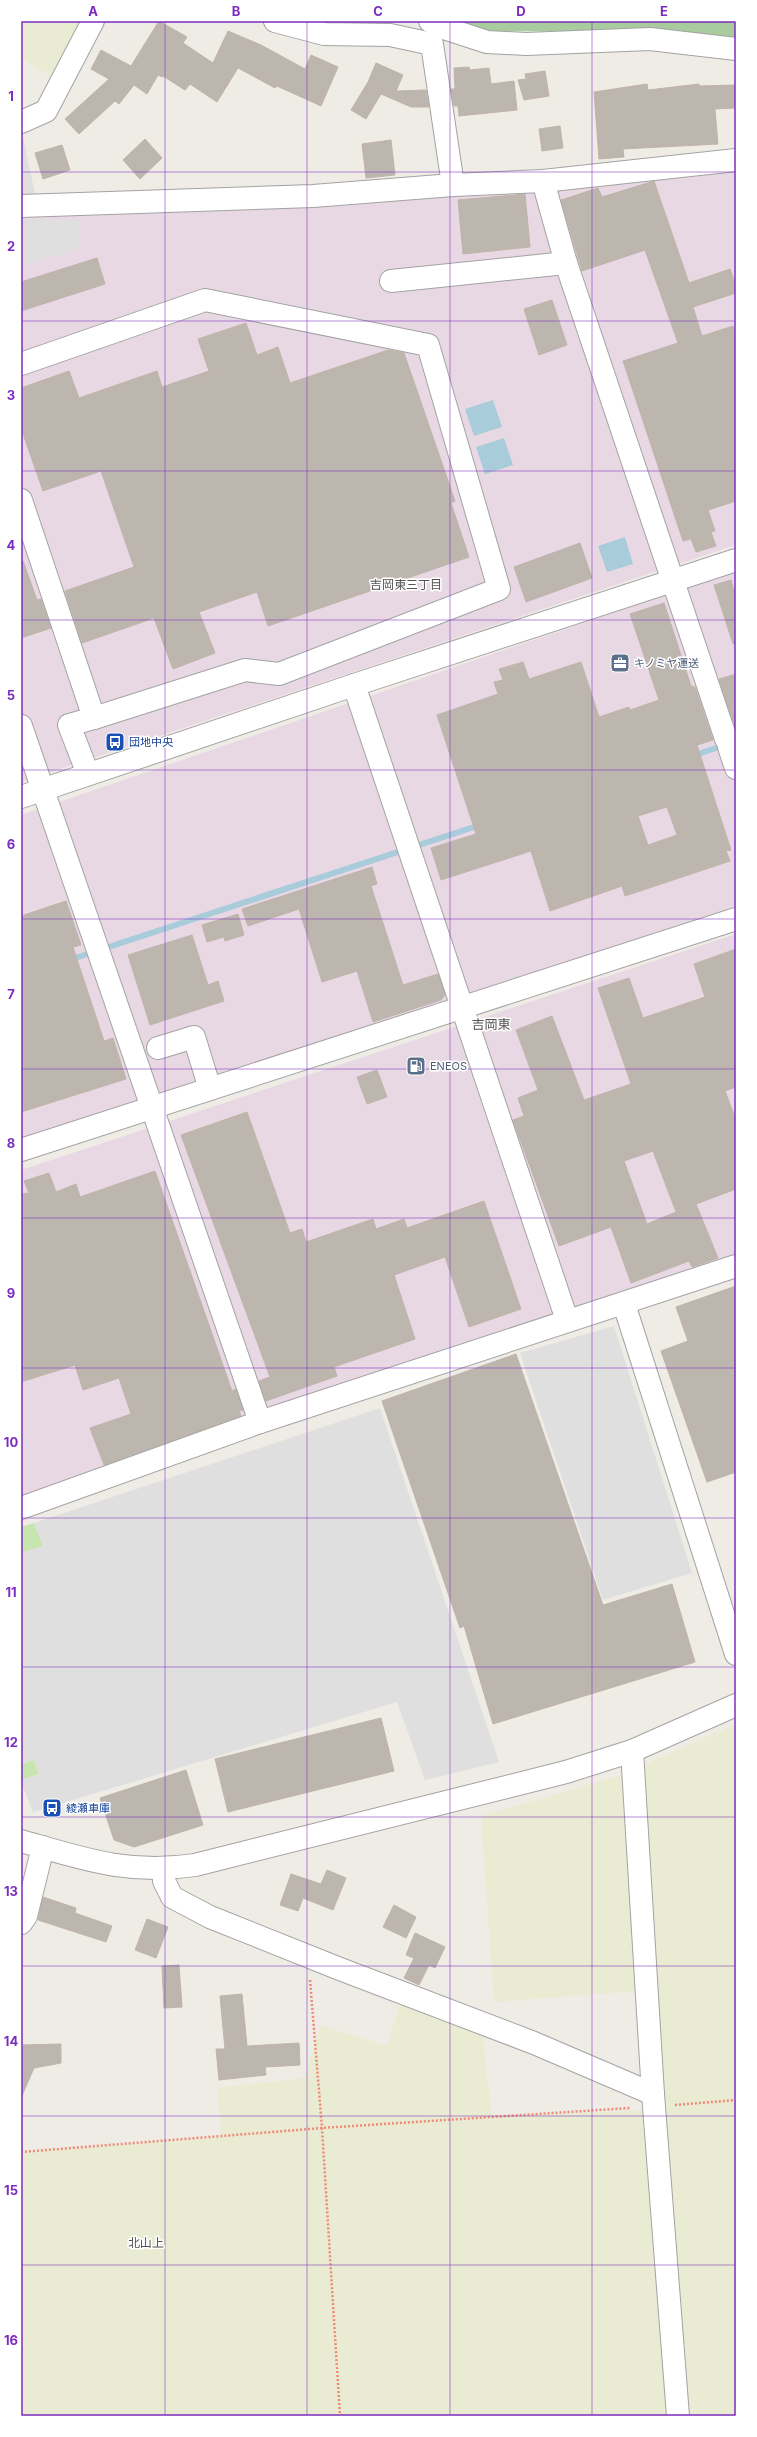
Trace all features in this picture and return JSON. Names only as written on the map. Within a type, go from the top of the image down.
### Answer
[{"type":"street","points":[[21,122],[46,111],[93,21]]},
{"type":"street","points":[[275,21],[324,34],[394,28],[432,44],[453,185]]},
{"type":"street","points":[[430,21],[441,27],[487,42],[526,44],[650,39],[736,49]]},
{"type":"street","points":[[21,206],[313,196],[453,185],[543,181],[736,160]]},
{"type":"street","points":[[543,181],[566,263],[672,582],[736,768]]},
{"type":"street","points":[[391,281],[566,263]]},
{"type":"street","points":[[21,364],[204,300],[428,345],[499,588],[279,674],[245,670],[69,725],[88,774]]},
{"type":"street","points":[[21,500],[94,718]]},
{"type":"street","points":[[21,797],[354,685],[736,560]]},
{"type":"street","points":[[354,685],[567,1320]]},
{"type":"street","points":[[21,726],[260,1422]]},
{"type":"street","points":[[21,1150],[736,919]]},
{"type":"street","points":[[158,1048],[194,1037],[210,1089]]},
{"type":"street","points":[[21,1508],[260,1422],[567,1320],[624,1304],[736,1266]]},
{"type":"street","points":[[624,1304],[736,1654]]},
{"type":"street","points":[[21,1841],[43,1848],[130,1869],[164,1870],[233,1856],[558,1774],[632,1751],[736,1705]]},
{"type":"street","points":[[632,1751],[654,2100],[678,2416]]},
{"type":"street","points":[[21,1923],[26,1916],[43,1848]]},
{"type":"street","points":[[164,1870],[164,1881],[172,1897],[210,1917],[340,1969],[534,2043],[654,2100]]},
{"type":"path","points":[[308,1955],[322,2128],[340,2416]]},
{"type":"path","points":[[21,2152],[654,2100],[736,2100]]},
{"type":"shaded area","points":[[22,132],[36,199],[21,199]]},
{"type":"shaded area","points":[[736,164],[736,545],[21,782],[21,210]]},
{"type":"shaded area","points":[[21,218],[79,221],[80,248],[21,267]]},
{"type":"shaded area","points":[[736,571],[736,906],[21,1141],[21,815]]},
{"type":"shaded area","points":[[736,934],[736,1260],[21,1499],[21,1170]]},
{"type":"shaded area","points":[[614,1326],[692,1573],[603,1600],[520,1353]]},
{"type":"shaded area","points":[[380,1408],[499,1762],[425,1780],[397,1702],[33,1812],[21,1782],[21,1780],[39,1774],[34,1760],[22,1764],[21,1761],[21,1553],[43,1546],[34,1523]]},
{"type":"green space","points":[[21,21],[91,21],[61,81],[21,59]]},
{"type":"green space","points":[[457,21],[736,21],[736,41],[650,32],[489,31]]},
{"type":"green space","points":[[34,1523],[43,1546],[21,1553],[21,1527]]},
{"type":"green space","points":[[736,1724],[736,2416],[21,2416],[21,2152],[222,2137],[217,2088],[305,2078],[320,2025],[387,2046],[401,2001],[482,2032],[492,2116],[660,2110],[640,1991],[494,2002],[481,1816],[619,1776]]},
{"type":"green space","points":[[34,1760],[39,1774],[21,1780],[21,1761],[22,1764]]},
{"type":"water","points":[[493,400],[502,427],[474,436],[465,409]]},
{"type":"water","points":[[504,438],[513,465],[485,474],[476,447]]},
{"type":"water","points":[[625,537],[633,564],[607,572],[598,546]]},
{"type":"building","points":[[159,21],[187,37],[183,43],[213,63],[228,31],[261,45],[305,69],[311,55],[338,67],[321,106],[277,86],[275,88],[238,68],[217,102],[190,84],[185,90],[163,76],[158,75],[147,94],[134,85],[119,104],[115,101],[79,134],[65,119],[109,79],[91,69],[101,50],[131,66]]},
{"type":"building","points":[[376,63],[403,75],[396,91],[426,90],[429,107],[411,107],[381,94],[366,119],[351,110],[368,82]]},
{"type":"building","points":[[469,67],[470,70],[489,68],[491,84],[514,81],[517,110],[459,116],[458,106],[454,106],[451,89],[455,89],[454,68]]},
{"type":"building","points":[[545,71],[549,96],[524,100],[518,80],[526,79],[525,74]]},
{"type":"building","points":[[647,84],[648,90],[699,84],[699,86],[736,85],[736,108],[715,109],[718,144],[623,149],[624,157],[599,159],[594,92]]},
{"type":"building","points":[[560,126],[563,148],[542,151],[539,129]]},
{"type":"building","points":[[145,139],[162,158],[140,179],[123,160]]},
{"type":"building","points":[[391,140],[395,175],[366,178],[362,144]]},
{"type":"building","points":[[62,145],[70,170],[43,179],[35,153]]},
{"type":"building","points":[[654,181],[689,283],[730,269],[736,286],[736,293],[693,307],[702,336],[733,326],[736,337],[736,501],[708,510],[715,531],[711,532],[716,546],[696,552],[691,539],[683,541],[623,361],[678,343],[645,250],[582,271],[561,200],[598,188],[602,197]]},
{"type":"building","points":[[525,194],[530,247],[463,254],[458,200]]},
{"type":"building","points":[[97,258],[105,284],[21,311],[21,282]]},
{"type":"building","points":[[552,300],[567,345],[539,355],[524,309]]},
{"type":"building","points":[[246,323],[257,355],[278,347],[290,383],[388,350],[404,353],[455,501],[451,503],[469,557],[268,626],[257,592],[199,612],[215,653],[173,669],[154,618],[82,643],[65,591],[134,567],[101,471],[43,491],[21,428],[21,388],[69,371],[79,398],[157,371],[162,387],[209,371],[198,339]]},
{"type":"building","points":[[580,543],[592,578],[526,602],[514,567]]},
{"type":"building","points":[[23,561],[37,600],[41,599],[51,628],[21,638],[21,562]]},
{"type":"building","points":[[731,580],[736,597],[736,644],[733,644],[714,585]]},
{"type":"building","points":[[664,603],[691,686],[695,687],[713,740],[697,745],[731,850],[726,851],[730,861],[625,896],[622,886],[550,911],[531,851],[441,880],[431,848],[476,834],[437,715],[498,694],[494,682],[503,680],[499,669],[523,662],[529,679],[581,662],[599,717],[629,707],[630,710],[659,700],[630,614]],"holes":[[[667,807],[677,835],[648,845],[638,816]]]},
{"type":"building","points":[[736,674],[736,730],[719,679]]},
{"type":"building","points":[[372,867],[377,884],[371,886],[403,985],[438,974],[445,995],[441,1000],[373,1022],[357,971],[322,982],[299,909],[248,926],[242,909]]},
{"type":"building","points":[[66,901],[81,945],[73,947],[104,1041],[113,1038],[126,1079],[21,1112],[21,916]]},
{"type":"building","points":[[238,914],[244,935],[225,941],[224,937],[207,942],[202,925]]},
{"type":"building","points":[[192,935],[208,985],[218,981],[224,1001],[150,1025],[128,955]]},
{"type":"building","points":[[736,949],[736,1087],[725,1091],[736,1120],[736,1189],[696,1204],[718,1258],[692,1267],[689,1261],[631,1283],[611,1227],[559,1246],[513,1120],[524,1116],[518,1098],[538,1090],[516,1030],[552,1016],[584,1100],[631,1084],[598,988],[629,978],[643,1018],[705,997],[694,964]],"holes":[[[653,1151],[676,1212],[647,1224],[624,1161]]]},
{"type":"building","points":[[377,1070],[387,1097],[367,1104],[357,1077]]},
{"type":"building","points":[[247,1112],[290,1233],[302,1229],[306,1242],[373,1219],[376,1229],[404,1219],[407,1228],[484,1201],[521,1309],[469,1327],[445,1257],[394,1275],[415,1339],[334,1367],[337,1376],[266,1401],[259,1381],[270,1377],[181,1135]]},
{"type":"building","points":[[155,1171],[232,1391],[236,1389],[243,1410],[239,1411],[241,1416],[104,1465],[90,1428],[131,1414],[119,1378],[83,1390],[75,1365],[21,1382],[21,1194],[29,1193],[24,1181],[49,1173],[56,1192],[76,1184],[80,1197]]},
{"type":"building","points":[[736,1286],[736,1472],[707,1482],[661,1351],[688,1341],[676,1307]]},
{"type":"building","points":[[516,1354],[603,1605],[672,1584],[695,1662],[493,1724],[464,1626],[460,1628],[382,1401]]},
{"type":"building","points":[[381,1718],[394,1771],[228,1812],[215,1759]]},
{"type":"building","points":[[186,1770],[203,1825],[134,1847],[114,1840],[100,1798]]},
{"type":"building","points":[[327,1870],[346,1878],[333,1910],[303,1898],[298,1911],[280,1905],[291,1874],[321,1884]]},
{"type":"building","points":[[43,1897],[76,1908],[75,1913],[112,1926],[106,1942],[38,1920]]},
{"type":"building","points":[[394,1905],[416,1917],[406,1938],[383,1927]]},
{"type":"building","points":[[147,1919],[168,1927],[156,1958],[135,1950]]},
{"type":"building","points":[[415,1933],[445,1947],[435,1968],[429,1965],[419,1985],[404,1978],[414,1958],[406,1955]]},
{"type":"building","points":[[179,1965],[182,2007],[164,2008],[162,1966]]},
{"type":"building","points":[[242,1994],[247,2046],[299,2043],[300,2065],[265,2067],[266,2075],[219,2080],[216,2049],[225,2049],[220,1996]]},
{"type":"building","points":[[61,2044],[61,2063],[34,2068],[21,2098],[21,2045]]},
{"type":"waterway","points":[[692,756],[725,745]]},
{"type":"waterway","points":[[69,960],[480,825]]},
{"type":"place","name":"キノミヤ運送","points":[[620,663]]},
{"type":"place","name":"団地中央","points":[[115,742]]},
{"type":"place","name":"ENEOS","points":[[416,1066]]},
{"type":"place","name":"綾瀬車庫","points":[[52,1808]]},
{"type":"district","name":"吉岡東三丁目","points":[[406,584]]},
{"type":"district","name":"吉岡東","points":[[491,1024]]},
{"type":"district","name":"北山上","points":[[146,2242]]}]
